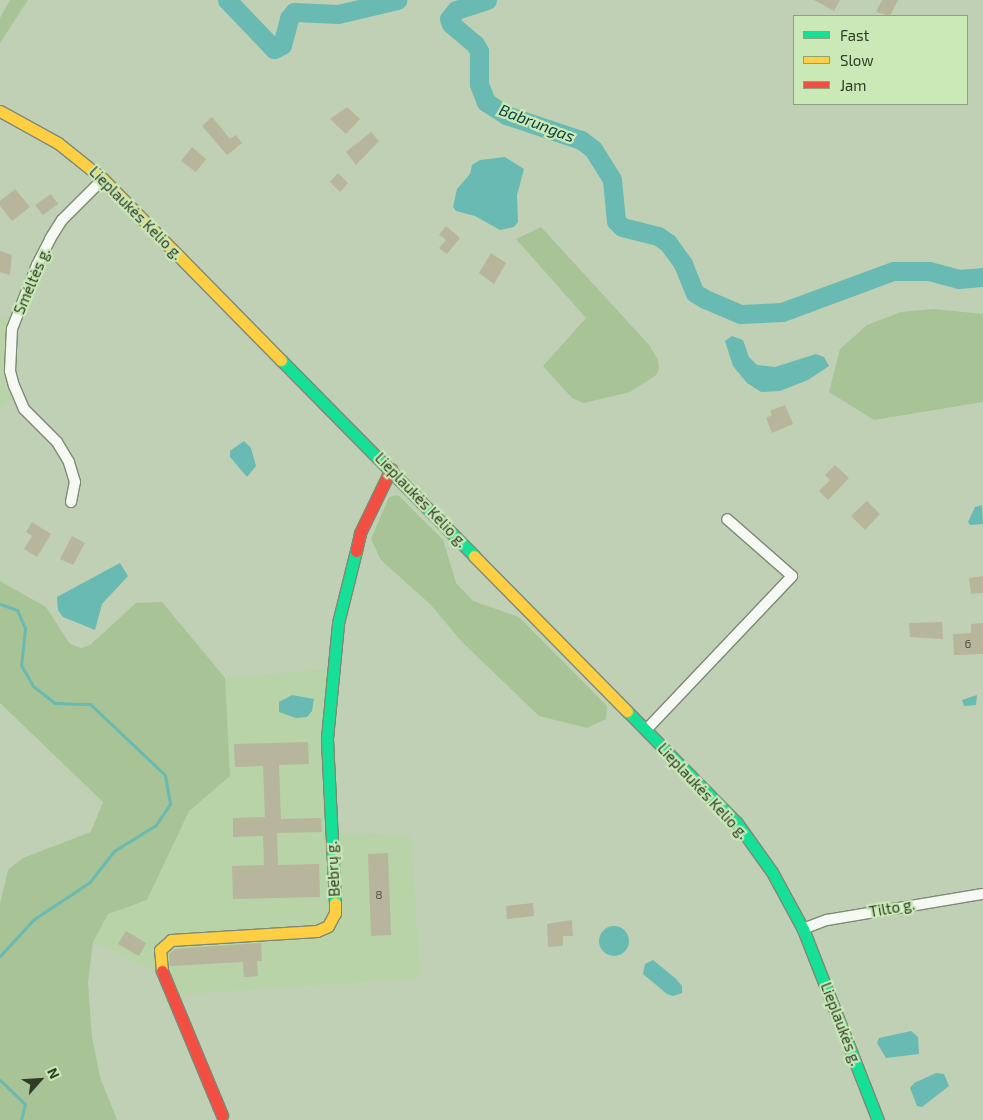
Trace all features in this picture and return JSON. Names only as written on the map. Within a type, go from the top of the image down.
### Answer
[{"type":"main road","name":"Lieplaukės Kelio g.","points":[[0,111],[58,143],[103,179],[391,469],[737,823],[772,872],[803,929]]},
{"type":"main road","name":"Bebrų g.","points":[[222,1115],[169,994],[161,968],[160,950],[171,940],[317,931],[328,926],[335,913],[327,738],[331,673],[338,622],[360,533],[391,469]]},
{"type":"main road","name":"Lieplaukės g.","points":[[803,929],[878,1120]]},
{"type":"street","name":"Smėltės g.","points":[[70,502],[75,482],[69,462],[56,442],[24,409],[14,386],[10,371],[12,329],[37,265],[50,239],[62,220],[103,179]]},
{"type":"street","points":[[646,730],[792,576],[727,519]]},
{"type":"street","name":"Tilto g.","points":[[803,929],[827,920],[983,894]]},
{"type":"shaded area","points":[[10,0],[28,0],[0,43],[0,18]]},
{"type":"shaded area","points":[[541,227],[650,346],[658,360],[659,370],[655,376],[630,392],[584,403],[572,398],[543,366],[586,318],[516,239]]},
{"type":"shaded area","points":[[934,309],[983,314],[983,402],[874,420],[829,392],[840,349],[867,325],[901,312]]},
{"type":"shaded area","points":[[11,317],[6,356],[14,399],[0,408],[0,318]]},
{"type":"shaded area","points":[[398,495],[443,540],[456,583],[473,601],[519,617],[607,706],[606,719],[587,728],[539,716],[461,641],[431,605],[381,560],[371,539],[389,497]]},
{"type":"shaded area","points":[[0,581],[46,607],[70,644],[81,648],[90,645],[136,603],[162,602],[225,678],[230,776],[189,811],[147,900],[108,914],[93,942],[88,983],[92,1037],[100,1077],[117,1120],[0,1120],[0,904],[8,870],[23,858],[91,832],[103,802],[0,703]]},
{"type":"shaded area","points":[[337,668],[333,708],[336,833],[411,835],[420,978],[165,996],[157,972],[93,942],[108,914],[147,900],[189,811],[230,776],[225,678]]},
{"type":"water","points":[[505,157],[524,169],[517,195],[518,222],[514,227],[500,230],[475,216],[456,211],[453,207],[457,189],[470,174],[472,165],[480,160]]},
{"type":"water","points":[[732,336],[743,340],[749,357],[757,365],[775,367],[816,354],[824,357],[829,366],[808,380],[780,391],[761,392],[747,383],[733,366],[725,341]]},
{"type":"water","points":[[244,441],[251,448],[256,466],[247,477],[230,457],[230,451]]},
{"type":"water","points":[[982,505],[983,524],[970,525],[968,522],[975,507]]},
{"type":"water","points":[[120,563],[128,576],[102,604],[95,630],[63,617],[58,610],[57,597]]},
{"type":"water","points":[[292,695],[314,699],[312,711],[307,717],[296,718],[279,712],[279,702]]},
{"type":"water","points":[[977,695],[976,705],[964,706],[962,700]]},
{"type":"water","points":[[614,926],[620,927],[628,935],[628,947],[620,955],[614,956],[608,955],[600,947],[599,941],[600,935],[608,927]]},
{"type":"water","points":[[653,960],[675,978],[682,986],[682,993],[673,996],[667,994],[643,974],[645,964]]},
{"type":"water","points":[[911,1031],[918,1037],[919,1054],[886,1058],[877,1043],[879,1038]]},
{"type":"water","points":[[936,1073],[944,1074],[949,1086],[922,1107],[917,1106],[910,1088],[914,1083]]},
{"type":"building","points":[[814,0],[840,0],[834,11]]},
{"type":"building","points":[[882,0],[898,0],[890,15],[876,12]]},
{"type":"building","points":[[347,107],[360,119],[346,134],[330,119]]},
{"type":"building","points":[[212,117],[230,139],[236,135],[242,143],[227,155],[202,126]]},
{"type":"building","points":[[371,132],[379,141],[356,165],[346,152]]},
{"type":"building","points":[[192,147],[206,159],[196,172],[181,161]]},
{"type":"building","points":[[338,173],[348,183],[340,192],[330,182]]},
{"type":"building","points":[[15,189],[30,207],[12,221],[0,206],[0,201]]},
{"type":"building","points":[[51,194],[58,204],[43,215],[35,205]]},
{"type":"building","points":[[446,226],[460,238],[447,254],[439,248],[446,240],[439,235]]},
{"type":"building","points":[[0,251],[12,255],[10,275],[0,272]]},
{"type":"building","points":[[491,253],[506,263],[494,284],[479,273]]},
{"type":"building","points":[[785,405],[793,424],[772,433],[766,418],[772,415],[770,411]]},
{"type":"building","points":[[835,465],[849,478],[828,500],[819,491],[830,480],[825,475]]},
{"type":"building","points":[[867,501],[880,514],[865,530],[851,516]]},
{"type":"building","points":[[32,522],[51,534],[37,557],[24,549],[32,536],[26,532]]},
{"type":"building","points":[[72,536],[85,543],[73,565],[60,559]]},
{"type":"building","points":[[983,576],[983,593],[971,594],[969,578]]},
{"type":"building","points":[[942,622],[943,639],[910,637],[909,623]]},
{"type":"building","points":[[983,623],[983,654],[954,655],[953,634],[971,633],[971,624]]},
{"type":"building","points":[[308,742],[309,764],[279,765],[281,819],[321,818],[322,832],[277,833],[278,865],[319,864],[320,897],[233,899],[232,866],[264,865],[263,836],[233,837],[233,818],[265,817],[263,766],[235,767],[234,744]]},
{"type":"building","points":[[388,853],[391,935],[371,936],[368,854]]},
{"type":"building","points":[[533,903],[534,916],[507,919],[506,906]]},
{"type":"building","points":[[572,920],[573,936],[563,936],[563,946],[548,947],[547,924]]},
{"type":"building","points":[[126,931],[146,943],[139,956],[118,944]]},
{"type":"building","points":[[261,943],[262,961],[257,961],[258,976],[244,977],[243,962],[170,966],[169,954],[175,949]]},
{"type":"waterway","name":"Babrungas","points":[[227,0],[274,49],[282,45],[289,18],[294,12],[338,14],[397,0]]},
{"type":"waterway","name":"Babrungas","points":[[487,0],[456,10],[449,19],[451,24],[475,44],[479,51],[479,84],[486,102],[506,115],[581,140],[593,149],[612,180],[616,221],[622,227],[658,236],[668,243],[683,264],[695,293],[705,299],[741,314],[782,312],[893,271],[929,271],[959,279],[983,277]]},
{"type":"waterway","points":[[0,604],[17,610],[25,628],[21,665],[33,686],[55,703],[90,704],[165,775],[170,804],[156,825],[114,851],[90,882],[34,919],[0,956]]},
{"type":"waterway","points":[[0,1080],[25,1104],[21,1120]]},
{"type":"traffic: fast","points":[[281,360],[474,556]]},
{"type":"traffic: fast","points":[[335,903],[327,738],[338,623],[356,551]]},
{"type":"traffic: fast","points":[[627,711],[737,823],[772,872],[803,929],[878,1120]]},
{"type":"traffic: slow","points":[[0,111],[58,143],[103,179],[281,360]]},
{"type":"traffic: slow","points":[[474,556],[627,711]]},
{"type":"traffic: slow","points":[[162,971],[160,950],[171,940],[317,931],[328,926],[335,913],[335,903]]},
{"type":"traffic: jam","points":[[356,551],[360,533],[391,469]]},
{"type":"traffic: jam","points":[[162,971],[222,1115]]}]
